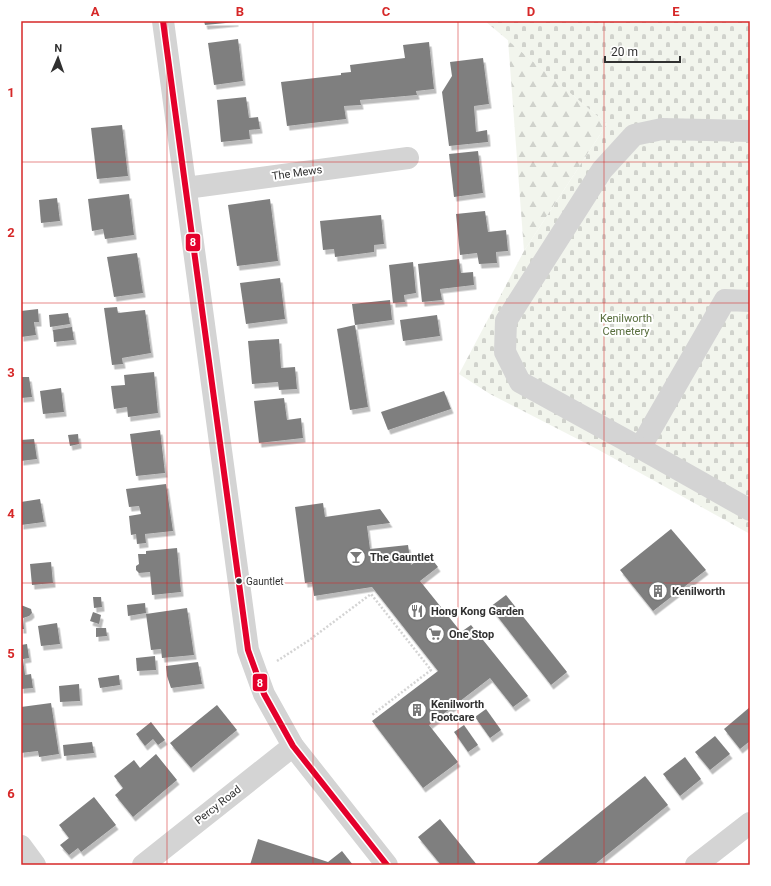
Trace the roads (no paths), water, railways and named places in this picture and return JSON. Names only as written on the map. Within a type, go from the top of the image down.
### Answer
[{"type":"street","points":[[163,21],[248,650],[264,694],[293,746],[387,865]]},
{"type":"street","points":[[750,131],[662,129],[634,135],[602,170],[506,321],[505,352],[520,382],[750,510]]},
{"type":"street","name":"The Mews","points":[[186,188],[408,158]]},
{"type":"street","points":[[640,448],[725,300],[750,301]]},
{"type":"street","name":"Percy Road","points":[[143,865],[293,746]]},
{"type":"street","points":[[696,865],[750,823]]},
{"type":"street","points":[[21,846],[35,865]]},
{"type":"place","name":"The Gauntlet","points":[[356,557]]},
{"type":"place","name":"Gauntlet","points":[[239,581]]},
{"type":"place","name":"Kenilworth","points":[[658,591]]},
{"type":"place","name":"Hong Kong Garden","points":[[417,611]]},
{"type":"place","name":"One Stop","points":[[435,634]]},
{"type":"place","name":"Kenilworth Footcare","points":[[417,710]]},
{"type":"park label","name":"Kenilworth Cemetery","points":[[626,324]]}]
